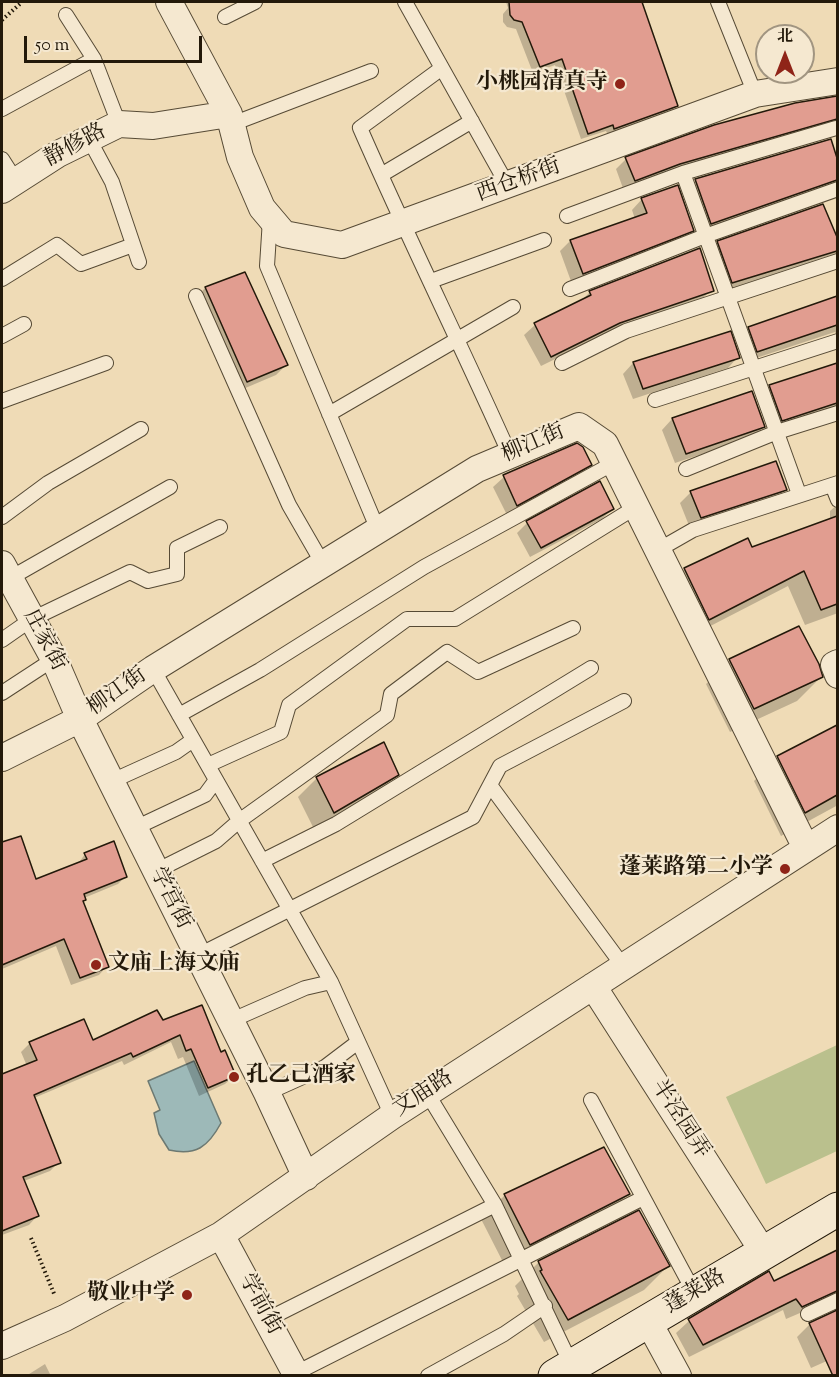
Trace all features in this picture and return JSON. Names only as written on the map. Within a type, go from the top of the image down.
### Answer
[{"type":"street","points":[[169,2],[230,119]]},
{"type":"street","name":"西仓桥街","points":[[230,119],[240,157],[262,208],[284,234],[342,245],[755,94],[837,81]]},
{"type":"street","name":"静修路","points":[[9,186],[58,154],[119,124],[153,126],[230,119]]},
{"type":"street","name":"柳江街","points":[[2,758],[80,719],[153,669],[477,469],[579,426],[605,444],[806,848]]},
{"type":"street","name":"庄家街","points":[[4,575],[54,659],[80,719]]},
{"type":"street","points":[[837,663],[834,665],[837,675]]},
{"type":"street","name":"学宫街","points":[[80,719],[135,828],[154,872],[267,1093],[306,1177]]},
{"type":"street","name":"文庙路","points":[[2,1346],[65,1318],[221,1235],[392,1116],[837,828]]},
{"type":"street","name":"半泾园弄","points":[[593,986],[764,1253]]},
{"type":"street","name":"蓬莱路","points":[[563,1370],[837,1209]]},
{"type":"street","name":"学前街","points":[[221,1235],[297,1374]]},
{"type":"street","points":[[648,1321],[678,1376]]},
{"type":"lane","points":[[225,17],[255,2]]},
{"type":"lane","points":[[405,2],[508,186]]},
{"type":"lane","points":[[718,2],[755,94]]},
{"type":"lane","points":[[66,15],[94,59],[119,124]]},
{"type":"lane","points":[[2,109],[94,59]]},
{"type":"lane","points":[[442,68],[360,128],[402,224],[458,337],[510,455]]},
{"type":"lane","points":[[230,119],[371,71]]},
{"type":"lane","points":[[381,176],[472,121]]},
{"type":"lane","points":[[567,216],[682,173],[836,128]]},
{"type":"lane","points":[[89,139],[112,182],[139,262]]},
{"type":"lane","points":[[2,159],[9,186]]},
{"type":"lane","points":[[682,173],[800,494]]},
{"type":"lane","points":[[570,289],[705,236],[837,189]]},
{"type":"lane","points":[[270,218],[267,266],[378,530]]},
{"type":"lane","points":[[431,281],[544,240]]},
{"type":"lane","points":[[2,279],[57,245],[81,264],[133,245]]},
{"type":"lane","points":[[562,363],[626,331],[837,261]]},
{"type":"lane","points":[[196,297],[289,505],[323,564]]},
{"type":"lane","points":[[329,414],[513,307]]},
{"type":"lane","points":[[2,336],[24,324]]},
{"type":"lane","points":[[655,400],[837,341]]},
{"type":"lane","points":[[2,401],[106,363]]},
{"type":"lane","points":[[686,469],[777,432],[837,413]]},
{"type":"lane","points":[[2,517],[48,483],[141,429]]},
{"type":"lane","points":[[180,715],[260,670],[423,567],[614,463]]},
{"type":"lane","points":[[658,550],[693,530],[835,484],[837,500]]},
{"type":"lane","points":[[4,575],[170,487]]},
{"type":"lane","points":[[208,765],[281,732],[289,705],[407,619],[455,619],[636,507]]},
{"type":"lane","points":[[2,640],[32,619],[130,572],[148,581],[177,574],[177,548],[220,527]]},
{"type":"lane","points":[[154,872],[216,841],[239,821],[387,715],[391,694],[447,652],[478,672],[573,628]]},
{"type":"lane","points":[[2,693],[54,659]]},
{"type":"lane","points":[[262,861],[336,824],[591,668]]},
{"type":"lane","points":[[153,669],[331,982],[392,1116]]},
{"type":"lane","points":[[198,955],[473,817],[500,766],[624,701]]},
{"type":"lane","points":[[111,781],[176,752],[193,740]]},
{"type":"lane","points":[[135,828],[205,795],[216,780]]},
{"type":"lane","points":[[490,785],[623,966]]},
{"type":"lane","points":[[230,1022],[305,988],[331,982]]},
{"type":"lane","points":[[267,1093],[325,1067],[358,1042]]},
{"type":"lane","points":[[427,1093],[495,1205],[544,1306],[563,1370]]},
{"type":"lane","points":[[591,1100],[695,1294]]},
{"type":"lane","points":[[297,1374],[643,1198]]},
{"type":"lane","points":[[267,1319],[495,1205]]},
{"type":"lane","points":[[808,1314],[837,1300]]},
{"type":"lane","points":[[428,1376],[504,1334],[544,1306]]},
{"type":"path","points":[[2,20],[22,2]]},
{"type":"path","points":[[31,1238],[65,1318]]},
{"type":"green space","points":[[837,1045],[837,1151],[766,1184],[726,1097]]},
{"type":"water","points":[[194,1061],[221,1123],[206,1144],[200,1148],[187,1152],[169,1150],[159,1134],[154,1113],[160,1110],[148,1081]]},
{"type":"building","name":"小桃园清真寺","points":[[509,2],[642,2],[678,106],[614,129],[613,125],[588,134],[562,59],[540,67],[522,22],[514,20],[510,15]]},
{"type":"building","points":[[837,96],[837,119],[680,164],[635,181],[625,157],[714,125],[795,103]]},
{"type":"building","points":[[831,139],[837,158],[837,180],[711,224],[695,179]]},
{"type":"building","points":[[678,185],[694,231],[583,274],[570,240],[647,213],[641,198]]},
{"type":"building","points":[[823,204],[837,237],[837,251],[732,283],[717,241]]},
{"type":"building","points":[[700,248],[714,291],[620,323],[551,357],[534,323],[591,295],[589,291]]},
{"type":"building","points":[[245,272],[288,365],[247,382],[205,287]]},
{"type":"building","points":[[837,296],[837,325],[757,352],[748,327]]},
{"type":"building","points":[[731,331],[740,358],[643,389],[633,362]]},
{"type":"building","points":[[837,363],[837,403],[782,421],[769,385]]},
{"type":"building","points":[[752,391],[765,427],[686,454],[672,418]]},
{"type":"building","points":[[577,443],[583,447],[592,465],[517,506],[503,475]]},
{"type":"building","points":[[776,461],[787,490],[701,518],[690,491]]},
{"type":"building","points":[[600,481],[614,509],[541,548],[526,521]]},
{"type":"building","points":[[837,516],[837,604],[821,610],[804,571],[709,620],[684,568],[748,538],[752,547]]},
{"type":"building","points":[[799,626],[819,664],[823,677],[754,709],[729,659]]},
{"type":"building","points":[[837,725],[837,795],[805,813],[777,756]]},
{"type":"building","points":[[384,742],[399,775],[334,813],[316,777]]},
{"type":"building","points":[[21,836],[36,879],[87,859],[84,853],[114,841],[127,877],[84,894],[86,900],[83,901],[109,967],[80,978],[64,939],[2,965],[2,842]]},
{"type":"building","points":[[202,1005],[221,1052],[225,1050],[236,1076],[208,1088],[191,1049],[186,1051],[180,1035],[133,1057],[131,1053],[34,1095],[61,1163],[23,1177],[39,1216],[2,1231],[2,1074],[37,1060],[29,1042],[84,1019],[93,1040],[157,1010],[163,1020]]},
{"type":"building","points":[[604,1147],[630,1194],[530,1245],[504,1194]]},
{"type":"building","points":[[639,1210],[670,1266],[568,1320],[540,1271],[542,1270],[538,1261]]},
{"type":"building","points":[[837,1250],[837,1291],[802,1307],[796,1299],[703,1345],[688,1319],[769,1271],[774,1281]]},
{"type":"building","points":[[837,1310],[837,1376],[833,1376],[809,1323]]},
{"type":"place","name":"小桃园清真寺","points":[[620,84]]},
{"type":"place","name":"蓬莱路第二小学","points":[[785,869]]},
{"type":"place","name":"文庙上海文庙","points":[[96,965]]},
{"type":"place","name":"孔乙己酒家","points":[[234,1077]]},
{"type":"place","name":"敬业中学","points":[[187,1295]]}]
